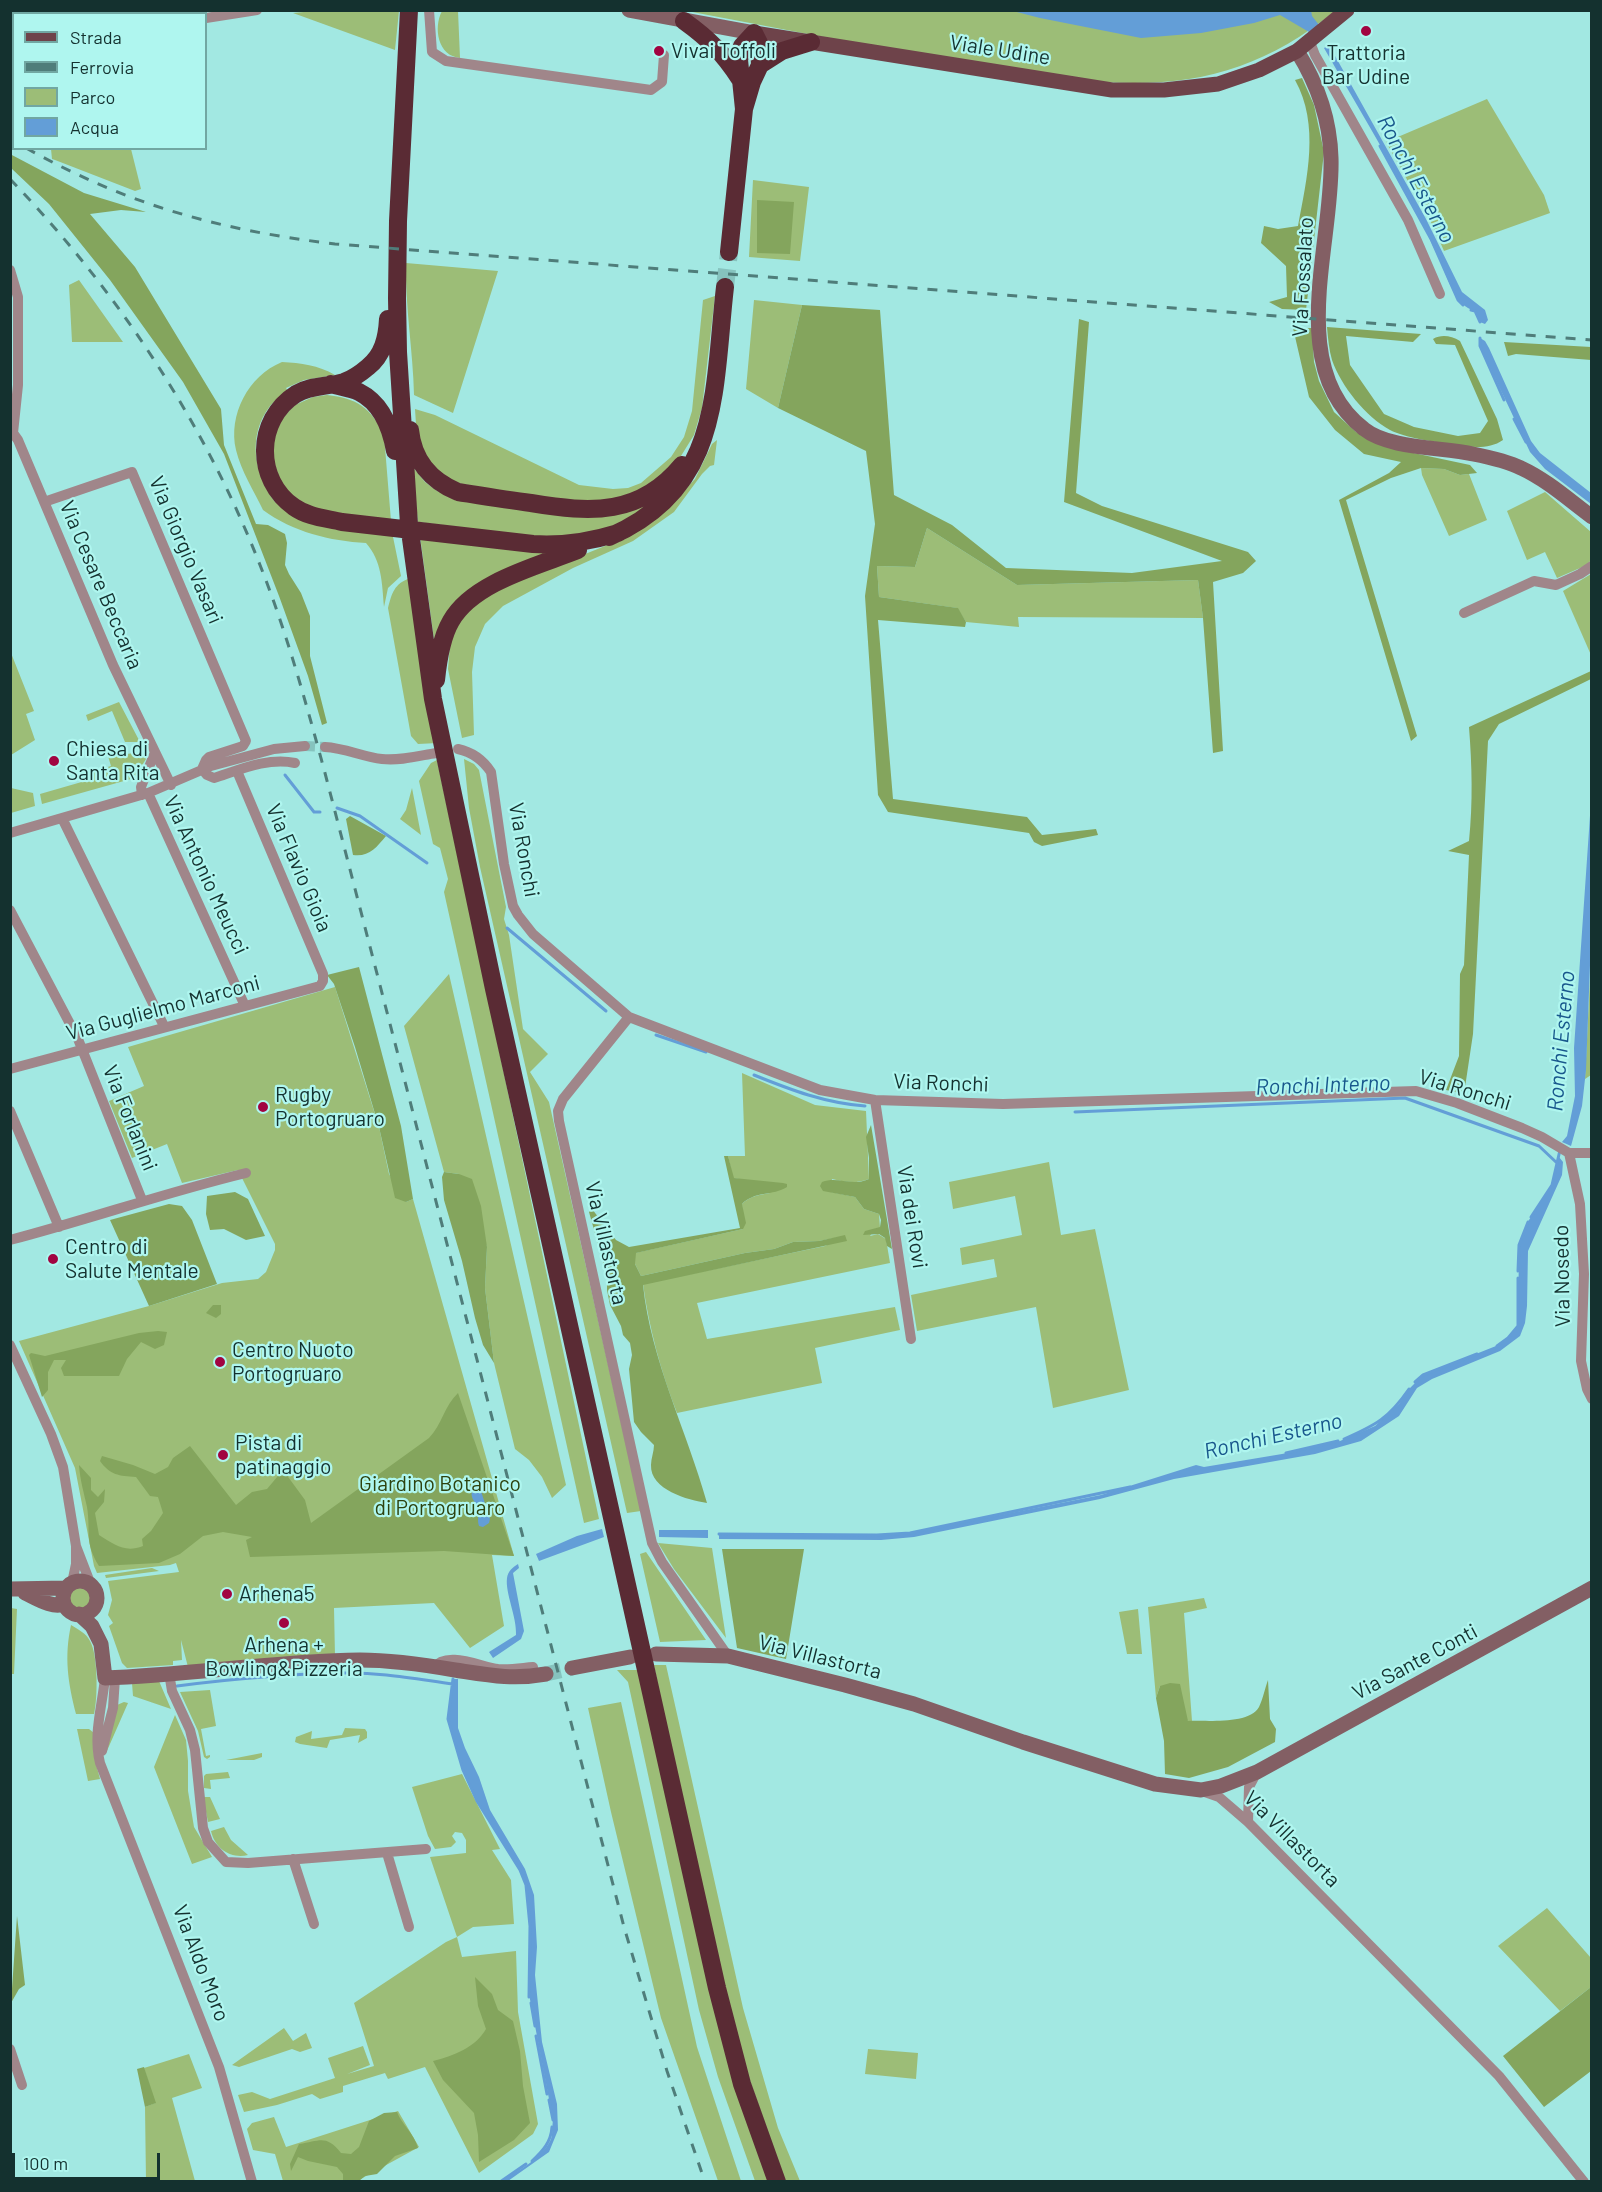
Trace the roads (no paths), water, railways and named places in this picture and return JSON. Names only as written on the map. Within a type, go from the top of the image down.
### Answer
[{"type":"highway","points":[[410,10],[398,222],[398,352],[409,524],[433,699],[717,1988],[742,2084],[777,2181]]},
{"type":"highway","points":[[684,21],[704,34],[720,50],[740,80]]},
{"type":"highway","points":[[729,252],[744,109],[760,65],[759,43],[754,33],[742,46],[739,60],[744,109]]},
{"type":"highway","points":[[760,65],[782,51],[811,42]]},
{"type":"highway","points":[[398,222],[385,345],[368,367],[344,382],[307,388],[294,395],[279,409],[266,434],[265,459],[268,474],[283,498],[296,508],[313,516],[374,526],[558,546],[618,533]]},
{"type":"highway","points":[[433,699],[445,635],[451,621],[465,603],[503,579],[618,533],[648,516],[668,500],[688,474],[706,434],[725,287]]},
{"type":"highway","points":[[398,352],[406,390],[411,443],[423,467],[444,485],[464,493],[579,510],[614,508],[651,494],[663,484],[687,459],[702,434],[714,386]]},
{"type":"highway","points":[[331,384],[358,392],[373,402],[385,419],[391,432],[400,498],[409,524]]},
{"type":"main road","name":"Viale Udine","points":[[754,33],[1112,90],[1164,90],[1218,84],[1259,70],[1297,51],[1347,10]]},
{"type":"street","points":[[207,18],[257,10]]},
{"type":"street","points":[[429,10],[432,52],[446,61],[651,90],[662,82],[664,55]]},
{"type":"street","name":"Viale Udine","points":[[629,10],[754,33]]},
{"type":"street","points":[[1310,42],[1315,55],[1408,220],[1440,294]]},
{"type":"street","name":"Via Fossalato","points":[[1297,51],[1316,87],[1328,125],[1331,159],[1319,305],[1319,333],[1326,380],[1334,396],[1347,413],[1365,430],[1383,439],[1474,454],[1521,467],[1550,485],[1592,517]]},
{"type":"street","points":[[10,270],[14,298],[18,385],[11,433]]},
{"type":"street","name":"Via Cesare Beccaria","points":[[11,433],[18,440],[113,665],[171,785]]},
{"type":"street","name":"Via Giorgio Vasari","points":[[44,502],[132,472],[246,741],[244,745],[209,757],[202,769]]},
{"type":"street","points":[[1464,614],[1534,581],[1556,585],[1592,566]]},
{"type":"street","points":[[10,833],[145,794],[171,785],[202,769],[274,749],[305,747]]},
{"type":"street","points":[[326,747],[383,759],[409,758],[445,751]]},
{"type":"street","name":"Via Ronchi","points":[[445,751],[475,756],[491,772],[504,864],[513,906],[533,934],[629,1017],[820,1090],[875,1100],[1003,1104],[1416,1091],[1457,1103],[1522,1128],[1569,1153],[1592,1153]]},
{"type":"street","points":[[145,794],[141,787],[155,752]]},
{"type":"street","points":[[202,769],[214,778],[269,762],[284,761],[295,764]]},
{"type":"street","name":"Via Flavio Gioia","points":[[237,771],[323,974],[323,981]]},
{"type":"street","name":"Via Antonio Meucci","points":[[145,794],[245,1006]]},
{"type":"street","points":[[62,818],[164,1026]]},
{"type":"street","name":"Via Forlanini","points":[[10,910],[83,1050],[142,1200]]},
{"type":"street","name":"Via Guglielmo Marconi","points":[[10,1069],[164,1026],[315,988],[323,981]]},
{"type":"street","name":"Via Villastorta","points":[[629,1017],[562,1099],[558,1121],[652,1543],[662,1562],[728,1656]]},
{"type":"street","name":"Via dei Rovi","points":[[875,1100],[911,1339]]},
{"type":"street","points":[[10,1111],[59,1227]]},
{"type":"street","name":"Via Nosedo","points":[[1569,1153],[1580,1204],[1584,1274],[1581,1361],[1587,1389],[1592,1399]]},
{"type":"street","name":"Via Forlanini","points":[[10,1240],[142,1200],[246,1173]]},
{"type":"street","points":[[10,1344],[51,1434],[63,1467],[76,1546],[76,1564],[67,1592],[59,1606],[15,1590]]},
{"type":"street","points":[[76,1546],[96,1592],[98,1616],[111,1648],[110,1678]]},
{"type":"street","points":[[67,1592],[82,1581],[91,1585]]},
{"type":"street","name":"Via Sante Conti","points":[[1201,1790],[1221,1786],[1257,1772],[1592,1588]]},
{"type":"street","points":[[67,1592],[70,1611],[79,1614],[92,1626],[101,1644],[107,1649],[113,1707],[100,1763]]},
{"type":"street","points":[[79,1614],[92,1609],[96,1601]]},
{"type":"street","name":"Via Villastorta","points":[[656,1654],[728,1656],[914,1704],[1155,1784],[1201,1790],[1219,1797],[1248,1822],[1499,2076],[1584,2181]]},
{"type":"street","points":[[572,1668],[630,1657]]},
{"type":"street","points":[[110,1678],[360,1660],[388,1661],[498,1678],[531,1677],[539,1671]]},
{"type":"street","points":[[169,1673],[172,1691],[190,1730],[195,1750],[203,1828],[208,1842],[226,1862],[248,1863],[426,1849]]},
{"type":"street","name":"Via Aldo Moro","points":[[110,1678],[108,1698],[102,1706],[97,1736],[100,1763],[219,2067],[252,2181]]},
{"type":"street","points":[[1248,1822],[1249,1787],[1257,1772]]},
{"type":"street","points":[[387,1853],[409,1927]]},
{"type":"street","points":[[293,1859],[314,1924]]},
{"type":"street","points":[[10,2049],[21,2085]]},
{"type":"water","points":[[1311,10],[1312,16],[1319,25],[1309,32],[1280,15],[1254,23],[1201,33],[1141,38],[1013,11]]},
{"type":"water","points":[[1329,45],[1426,219],[1462,292],[1485,310],[1488,320],[1485,324],[1480,322],[1475,311],[1462,303],[1453,290],[1399,180],[1324,48]]},
{"type":"water","points":[[1480,338],[1489,348],[1531,441],[1540,453],[1591,493],[1591,504],[1545,469],[1530,452],[1480,346]]},
{"type":"water","points":[[1591,801],[1591,939],[1586,1070],[1582,1106],[1571,1146],[1562,1142],[1567,1136],[1575,1096],[1574,1048]]},
{"type":"water","points":[[1559,1157],[1563,1162],[1562,1175],[1528,1251],[1527,1306],[1525,1323],[1520,1336],[1500,1351],[1432,1379],[1417,1388],[1399,1416],[1361,1441],[1315,1454],[1174,1479],[1100,1499],[914,1537],[881,1540],[719,1539],[719,1534],[877,1535],[910,1533],[1101,1495],[1196,1465],[1204,1467],[1282,1454],[1340,1441],[1375,1426],[1399,1404],[1409,1389],[1423,1375],[1496,1346],[1508,1338],[1518,1326],[1519,1245],[1529,1220],[1552,1185]]},
{"type":"water","points":[[476,1487],[480,1488],[490,1519],[489,1523],[483,1527],[479,1526],[478,1510],[472,1496]]},
{"type":"water","points":[[602,1529],[604,1537],[539,1561],[536,1554],[577,1536]]},
{"type":"water","points":[[659,1530],[708,1530],[708,1538],[659,1537]]},
{"type":"water","points":[[518,1564],[519,1568],[513,1573],[524,1631],[521,1639],[493,1658],[489,1652],[516,1635],[507,1578],[508,1573]]},
{"type":"water","points":[[453,1679],[458,1679],[458,1728],[465,1748],[479,1777],[490,1810],[525,1869],[534,1895],[537,1947],[535,1975],[542,2042],[557,2104],[558,2130],[549,2152],[508,2181],[500,2181],[529,2164],[547,2146],[552,2137],[553,2120],[528,1989],[530,1926],[526,1885],[520,1870],[477,1801],[463,1770],[448,1719]]},
{"type":"waterway","name":"Ronchi Esterno","points":[[1380,146],[1431,239],[1458,300],[1463,305]]},
{"type":"waterway","name":"Ronchi Esterno","points":[[1471,310],[1475,311],[1480,322]]},
{"type":"waterway","name":"Ronchi Esterno","points":[[1480,338],[1480,346],[1504,400]]},
{"type":"waterway","name":"Ronchi Esterno","points":[[1514,419],[1526,442]]},
{"type":"waterway","name":"Ronchi Interno","points":[[285,775],[314,812],[320,812]]},
{"type":"waterway","name":"Ronchi Interno","points":[[337,808],[360,816],[427,863]]},
{"type":"waterway","name":"Ronchi Interno","points":[[507,928],[606,1011]]},
{"type":"waterway","name":"Ronchi Interno","points":[[656,1035],[706,1052]]},
{"type":"waterway","name":"Ronchi Interno","points":[[754,1075],[822,1099],[865,1106]]},
{"type":"waterway","name":"Ronchi Interno","points":[[1075,1112],[1405,1098],[1539,1146],[1557,1163]]},
{"type":"waterway","name":"Ronchi Esterno","points":[[1531,1217],[1552,1185],[1560,1150]]},
{"type":"waterway","name":"Ronchi Esterno","points":[[1518,1271],[1519,1245],[1528,1222]]},
{"type":"waterway","name":"Ronchi Esterno","points":[[1497,1346],[1518,1326],[1518,1278]]},
{"type":"waterway","name":"Ronchi Esterno","points":[[1415,1382],[1423,1375],[1477,1354]]},
{"type":"waterway","name":"Ronchi Esterno","points":[[1344,1439],[1381,1420],[1409,1389]]},
{"type":"waterway","name":"Ronchi Esterno","points":[[1286,1453],[1338,1441]]},
{"type":"waterway","name":"Ronchi Esterno","points":[[719,1534],[877,1535],[910,1533],[1130,1487]]},
{"type":"waterway","name":"Ronchi Esterno","points":[[177,1686],[260,1677],[343,1673],[384,1675],[453,1684]]},
{"type":"waterway","points":[[453,1679],[448,1719],[463,1770],[477,1801],[520,1870],[526,1885],[530,1926],[529,1997]]},
{"type":"waterway","points":[[531,2003],[535,2026]]},
{"type":"waterway","points":[[536,2036],[547,2094]]},
{"type":"waterway","points":[[549,2100],[553,2120]]},
{"type":"waterway","points":[[532,2161],[546,2146],[552,2127]]},
{"type":"waterway","points":[[500,2182],[526,2164]]},
{"type":"tunnel","points":[[725,287],[729,252]]},
{"type":"tunnel","points":[[305,746],[325,747]]},
{"type":"tunnel","points":[[546,1674],[572,1668]]},
{"type":"railway","points":[[30,150],[101,185],[175,212],[252,231],[335,244],[1592,340]]},
{"type":"railway","points":[[10,179],[86,266],[121,312],[185,409],[238,512],[279,616],[325,773],[624,1927],[667,2071],[705,2182]]},
{"type":"place","name":"Trattoria Bar Udine","points":[[1366,31]]},
{"type":"place","name":"Vivai Toffoli","points":[[659,51]]},
{"type":"place","name":"Chiesa di Santa Rita","points":[[54,761]]},
{"type":"place","name":"Rugby Portogruaro","points":[[263,1107]]},
{"type":"place","name":"Centro di Salute Mentale","points":[[53,1259]]},
{"type":"place","name":"Centro Nuoto Portogruaro","points":[[220,1362]]},
{"type":"place","name":"Pista di patinaggio","points":[[223,1455]]},
{"type":"place","name":"Arhena5","points":[[227,1594]]},
{"type":"place","name":"Arhena + Bowling&Pizzeria","points":[[284,1623]]},
{"type":"park label","name":"Giardino Botanico di Portogruaro","points":[[440,1496]]}]
